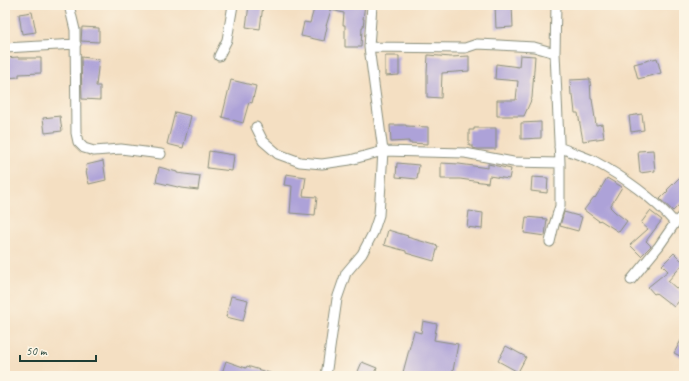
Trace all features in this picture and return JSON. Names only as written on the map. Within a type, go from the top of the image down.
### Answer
[{"type":"street","points":[[69,5],[75,30],[76,44],[76,133],[78,142],[84,148],[94,151],[121,149],[161,154]]},
{"type":"street","points":[[219,56],[227,40],[233,5]]},
{"type":"street","points":[[326,376],[337,299],[346,273],[362,254],[373,233],[379,214],[383,151],[369,47],[372,5]]},
{"type":"street","points":[[550,242],[560,206],[560,147],[555,53],[556,5]]},
{"type":"street","points":[[5,48],[76,44]]},
{"type":"street","points":[[369,47],[465,48],[477,44],[534,47],[555,53]]},
{"type":"street","points":[[256,127],[263,141],[278,154],[300,162],[322,164],[350,160],[383,151],[465,153],[513,162],[560,164]]},
{"type":"street","points":[[560,147],[593,161],[633,185],[668,214],[675,223]]},
{"type":"street","points":[[631,280],[659,246],[675,223],[684,214]]},
{"type":"building","points":[[249,5],[263,5],[260,29],[246,27]]},
{"type":"building","points":[[315,5],[365,5],[361,47],[345,47],[345,25],[343,25],[344,13],[331,10],[326,26],[324,41],[301,36],[304,22],[310,23]]},
{"type":"building","points":[[495,5],[512,5],[513,27],[496,28]]},
{"type":"building","points":[[32,12],[36,32],[22,34],[19,14]]},
{"type":"building","points":[[82,27],[99,28],[99,42],[81,41]]},
{"type":"building","points":[[428,55],[451,57],[469,56],[469,71],[442,73],[441,98],[427,97]]},
{"type":"building","points":[[520,55],[535,56],[532,98],[524,116],[497,116],[497,100],[516,100],[518,81],[495,79],[496,64],[519,67]]},
{"type":"building","points":[[385,56],[399,56],[399,75],[385,76]]},
{"type":"building","points":[[81,57],[99,59],[96,86],[100,86],[100,100],[82,99]]},
{"type":"building","points":[[5,58],[41,58],[41,73],[19,74],[19,77],[5,78]]},
{"type":"building","points":[[657,58],[661,73],[638,79],[634,64]]},
{"type":"building","points":[[590,79],[591,99],[596,125],[602,124],[604,138],[583,141],[578,113],[575,113],[573,95],[571,95],[570,80]]},
{"type":"building","points":[[231,80],[256,86],[252,103],[249,102],[243,123],[222,117]]},
{"type":"building","points":[[175,112],[191,116],[183,148],[167,144]]},
{"type":"building","points":[[642,114],[644,130],[631,132],[629,116]]},
{"type":"building","points":[[60,116],[62,131],[45,133],[43,118]]},
{"type":"building","points":[[541,122],[541,138],[521,139],[521,123]]},
{"type":"building","points":[[390,125],[428,127],[428,144],[409,143],[409,141],[391,142]]},
{"type":"building","points":[[474,128],[496,128],[496,149],[477,149],[473,148],[473,146],[469,146],[469,130],[474,130]]},
{"type":"building","points":[[653,150],[655,171],[640,173],[638,151]]},
{"type":"building","points":[[209,151],[234,155],[232,171],[207,168]]},
{"type":"building","points":[[103,161],[106,180],[89,184],[86,165]]},
{"type":"building","points":[[397,163],[419,165],[417,179],[396,177]]},
{"type":"building","points":[[441,163],[488,168],[488,164],[511,169],[509,179],[489,176],[488,183],[460,179],[441,179]]},
{"type":"building","points":[[159,167],[177,173],[200,176],[198,190],[156,182]]},
{"type":"building","points":[[684,173],[684,200],[673,211],[660,199]]},
{"type":"building","points":[[286,174],[306,177],[303,196],[317,197],[315,215],[290,213],[292,186],[284,185]]},
{"type":"building","points":[[532,177],[548,178],[547,193],[531,191]]},
{"type":"building","points":[[607,178],[622,187],[610,207],[627,221],[619,232],[600,220],[599,221],[584,210],[594,197],[595,198]]},
{"type":"building","points":[[469,211],[483,213],[482,229],[467,227]]},
{"type":"building","points":[[650,211],[662,220],[646,241],[651,246],[641,256],[630,245],[648,229],[641,223]]},
{"type":"building","points":[[564,212],[582,217],[578,231],[560,226]]},
{"type":"building","points":[[526,217],[547,219],[545,236],[524,233]]},
{"type":"building","points":[[388,230],[438,246],[434,261],[384,245]]},
{"type":"building","points":[[674,253],[684,263],[668,281],[684,295],[674,307],[656,293],[654,294],[648,287],[668,271],[662,265]]},
{"type":"building","points":[[231,296],[248,300],[243,321],[226,317]]},
{"type":"building","points":[[423,321],[437,324],[434,340],[458,344],[452,376],[402,376],[414,331],[421,333]]},
{"type":"building","points":[[684,335],[684,358],[674,353]]},
{"type":"building","points":[[506,346],[526,357],[518,372],[498,361]]},
{"type":"building","points":[[226,361],[246,368],[247,366],[273,374],[273,376],[221,376]]},
{"type":"building","points":[[362,362],[377,368],[374,376],[356,376]]}]
